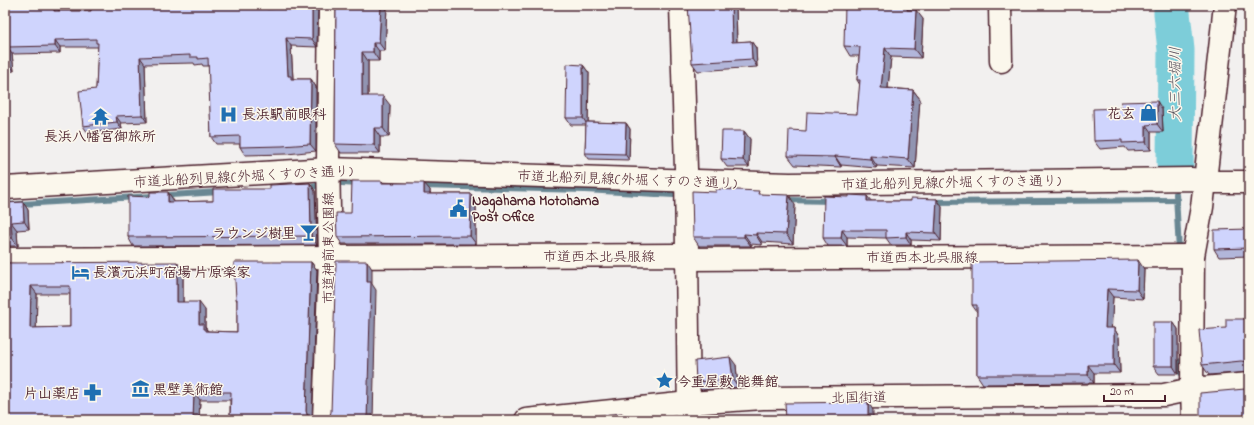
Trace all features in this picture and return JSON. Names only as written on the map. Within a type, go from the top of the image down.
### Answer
[{"type":"street","name":"市道神前東公園線","points":[[324,420],[330,258],[328,160],[330,5]]},
{"type":"street","points":[[681,5],[686,181],[689,412]]},
{"type":"street","points":[[1000,5],[1001,61]]},
{"type":"street","points":[[1193,420],[1193,256],[1202,207],[1225,5]]},
{"type":"street","name":"市道北船列見線(外堀くすのき通り)","points":[[5,188],[329,169],[790,184],[1192,179],[1205,182],[1249,182]]},
{"type":"street","name":"市道西本北呉服線","points":[[5,259],[677,255],[687,259],[1193,256]]},
{"type":"street","name":"北国街道","points":[[526,420],[689,412],[763,398],[1164,395],[1192,389],[1249,384]]},
{"type":"building","points":[[5,5],[54,5],[54,11],[91,11],[91,5],[267,5],[267,9],[312,5],[312,39],[286,38],[288,76],[291,76],[291,79],[311,79],[310,144],[240,147],[240,136],[211,137],[208,58],[198,59],[198,57],[190,57],[190,55],[140,57],[142,115],[116,116],[117,122],[83,126],[79,91],[96,89],[98,43],[96,43],[96,39],[55,40],[55,46],[7,47],[9,64],[5,64]]},
{"type":"building","points":[[336,5],[381,5],[379,43],[373,43],[373,52],[362,52],[362,96],[383,96],[383,128],[374,128],[374,145],[335,144]]},
{"type":"building","points":[[688,5],[731,5],[732,42],[751,41],[752,59],[692,63]]},
{"type":"building","points":[[845,5],[908,5],[907,10],[916,10],[914,49],[885,48],[881,88],[913,90],[908,159],[870,156],[870,159],[835,156],[788,156],[789,130],[806,131],[807,112],[857,114],[860,80],[857,80],[860,47],[844,46]]},
{"type":"building","points":[[1246,63],[1249,63],[1249,88],[1245,87]]},
{"type":"building","points":[[567,64],[583,65],[583,118],[566,118]]},
{"type":"building","points":[[1157,101],[1157,124],[1146,125],[1146,142],[1122,143],[1122,140],[1094,141],[1093,109],[1122,108],[1121,102]]},
{"type":"building","points":[[586,122],[626,123],[625,154],[585,153]]},
{"type":"building","points":[[722,131],[744,131],[743,160],[721,159]]},
{"type":"building","points":[[352,181],[424,183],[424,194],[471,194],[470,236],[337,237],[336,213],[351,213]]},
{"type":"building","points":[[310,183],[311,236],[128,237],[128,196],[150,197],[150,192],[168,192],[168,202],[213,201],[213,189],[270,189],[270,185]]},
{"type":"building","points":[[716,189],[759,191],[758,194],[789,195],[786,234],[756,233],[756,235],[744,234],[744,237],[693,237],[692,191],[716,192]]},
{"type":"building","points":[[849,195],[867,196],[867,201],[911,201],[911,198],[937,199],[935,233],[906,232],[906,237],[886,238],[886,230],[842,230],[841,238],[823,238],[824,196],[849,197]]},
{"type":"building","points":[[23,202],[24,221],[11,222],[12,238],[5,238],[5,203]]},
{"type":"building","points":[[1249,229],[1249,248],[1214,249],[1214,230]]},
{"type":"building","points":[[1138,260],[1137,290],[1107,289],[1105,328],[1114,328],[1114,365],[1088,365],[1088,375],[977,375],[977,305],[972,305],[972,262]]},
{"type":"building","points":[[336,261],[367,261],[367,282],[371,282],[367,420],[327,420],[331,412]]},
{"type":"building","points":[[177,262],[177,302],[199,302],[199,324],[203,324],[203,329],[205,329],[205,331],[237,332],[237,299],[234,262],[311,262],[306,411],[309,420],[230,420],[231,392],[194,392],[193,420],[5,420],[5,263]],"holes":[[[31,286],[70,286],[70,327],[30,328]]]},
{"type":"building","points":[[1247,300],[1249,300],[1249,364],[1241,361],[1202,365],[1199,330],[1226,328],[1226,319],[1247,319]]},
{"type":"building","points":[[1153,322],[1173,322],[1173,366],[1153,366]]},
{"type":"building","points":[[730,357],[733,379],[696,382],[695,361]]},
{"type":"building","points":[[1249,388],[1249,420],[1198,420],[1200,413],[1200,393]]},
{"type":"building","points":[[868,402],[868,420],[786,420],[785,403]]},
{"type":"building","points":[[622,413],[622,420],[571,420],[570,418]]},
{"type":"waterway","name":"大三六堀川","points":[[1172,5],[1176,50],[1175,163]]},
{"type":"waterway","points":[[342,183],[359,184]]},
{"type":"waterway","points":[[305,187],[317,186]]},
{"type":"waterway","points":[[420,186],[585,190],[674,195]]},
{"type":"waterway","points":[[5,205],[220,192]]},
{"type":"waterway","name":"大三六堀川","points":[[1176,194],[1179,252]]},
{"type":"waterway","points":[[785,200],[832,201]]},
{"type":"waterway","points":[[931,202],[1177,200]]},
{"type":"waterway","name":"大三六堀川","points":[[1181,361],[1181,373]]},
{"type":"place","name":"花玄","points":[[1148,113]]},
{"type":"place","name":"長浜駅前眼科","points":[[229,114]]},
{"type":"place","name":"長浜八幡宮御旅所","points":[[100,116]]},
{"type":"place","name":"Nagahama Motohama Post Office","points":[[459,208]]},
{"type":"place","name":"ラウンジ樹里","points":[[309,233]]},
{"type":"place","name":"長濱元浜町宿場 片原楽家","points":[[80,272]]},
{"type":"place","name":"今重屋敷 能舞館","points":[[664,381]]},
{"type":"place","name":"黒壁美術館","points":[[140,389]]},
{"type":"place","name":"片山薬店","points":[[93,393]]}]
